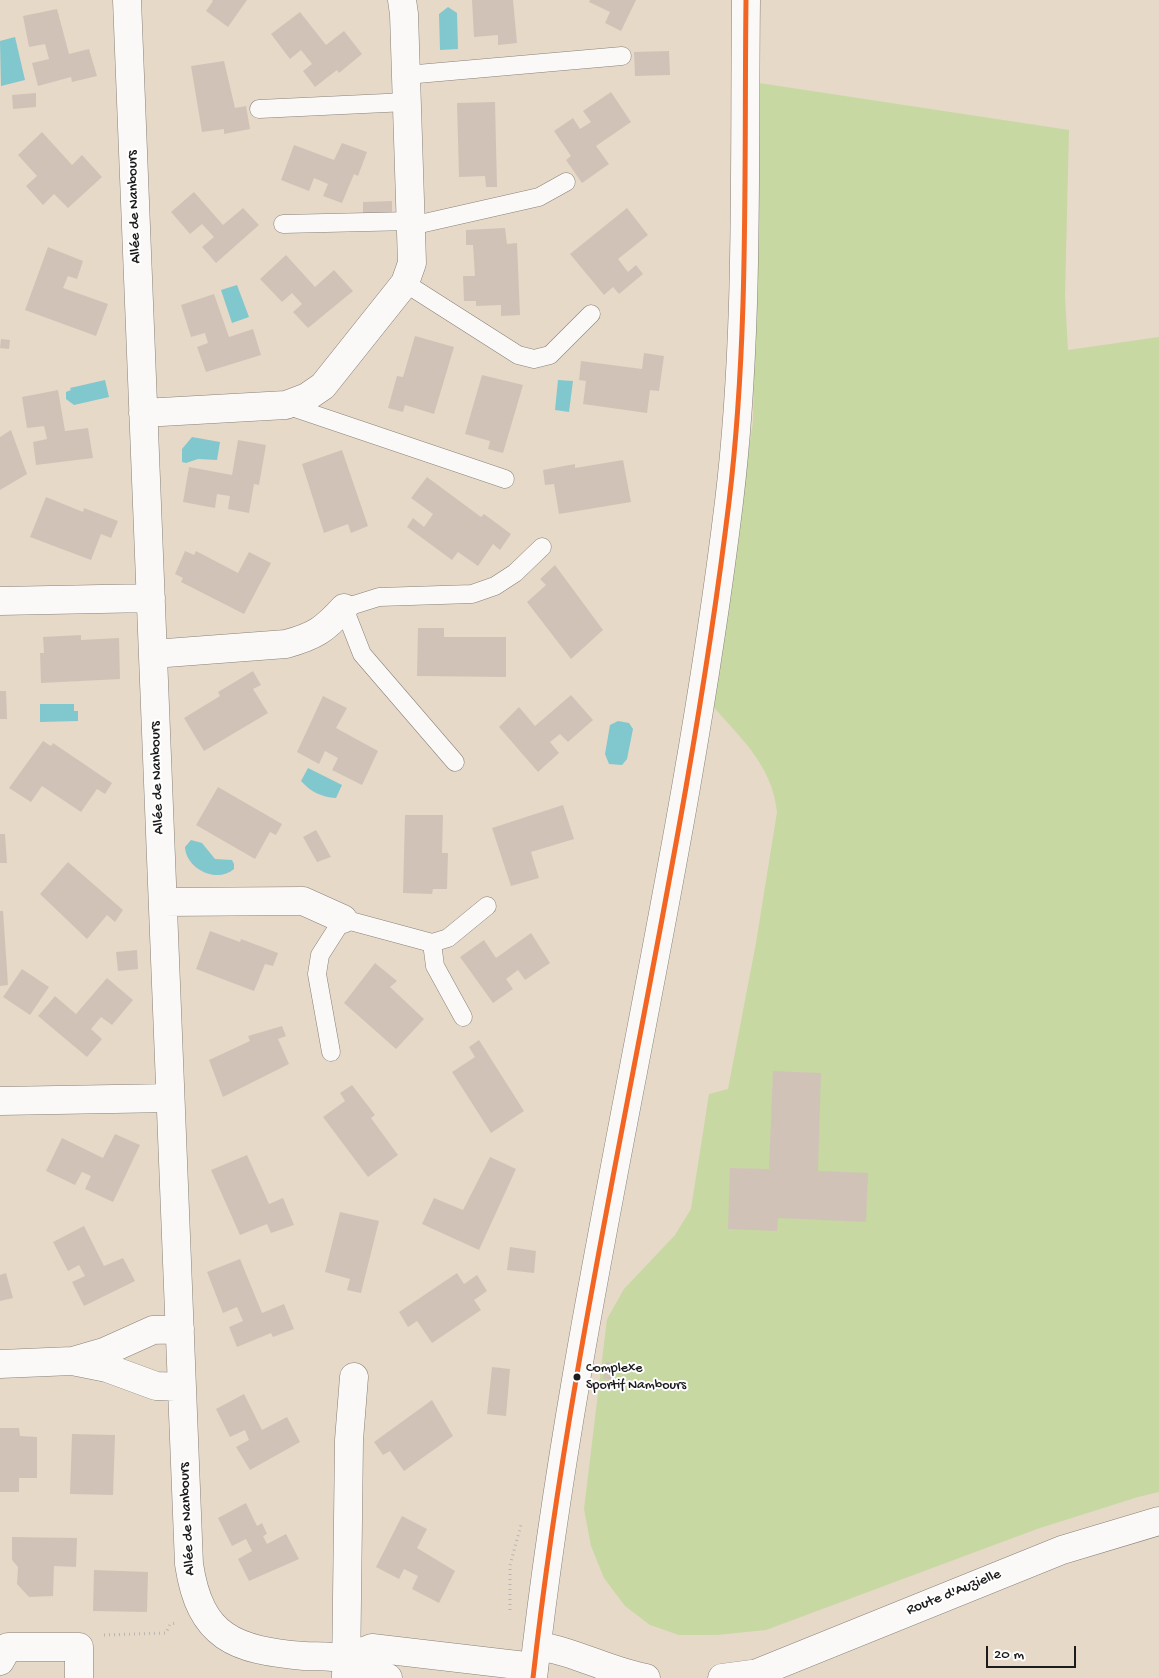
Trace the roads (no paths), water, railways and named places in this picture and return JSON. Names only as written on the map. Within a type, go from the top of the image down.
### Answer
[{"type":"street","name":"Allée de Nanbours","points":[[127,0],[189,1564],[193,1592],[204,1612],[224,1634],[243,1646],[388,1678]]},
{"type":"street","points":[[143,413],[286,405],[307,397],[322,386],[405,284],[412,263],[402,0]]},
{"type":"street","points":[[535,1663],[561,1456],[585,1318],[641,1034],[691,749],[728,505],[737,426],[742,321],[746,0]]},
{"type":"street","points":[[0,600],[151,598]]},
{"type":"street","points":[[153,654],[286,644],[304,639],[324,629],[344,608]]},
{"type":"street","points":[[163,902],[303,900],[343,919]]},
{"type":"street","points":[[0,1101],[170,1098]]},
{"type":"street","points":[[0,1364],[72,1361],[104,1352],[153,1330],[180,1329]]},
{"type":"street","points":[[72,1361],[107,1368],[156,1386],[182,1387]]},
{"type":"street","points":[[346,1669],[349,1440],[354,1376]]},
{"type":"street","name":"Route d'Auzielle","points":[[722,1678],[748,1676],[1062,1550],[1159,1521]]},
{"type":"street","points":[[0,1660],[8,1647],[79,1646],[79,1678]]},
{"type":"street","name":"Allée de Nanbours","points":[[346,1669],[372,1648],[535,1663]]},
{"type":"street","points":[[535,1663],[559,1649],[603,1668],[646,1678]]},
{"type":"lane","points":[[406,75],[622,56]]},
{"type":"lane","points":[[259,109],[407,102]]},
{"type":"lane","points":[[283,224],[411,223],[539,197],[566,182]]},
{"type":"lane","points":[[405,284],[518,354],[534,359],[550,355],[592,314]]},
{"type":"lane","points":[[286,405],[505,479]]},
{"type":"lane","points":[[454,762],[362,654],[344,608],[379,597],[472,594],[494,586],[515,573],[542,547]]},
{"type":"lane","points":[[331,1052],[317,974],[320,955],[343,919],[432,943],[448,938],[487,906]]},
{"type":"lane","points":[[432,943],[435,966],[463,1017]]},
{"type":"water","points":[[448,7],[457,13],[458,49],[440,50],[439,14]]},
{"type":"water","points":[[15,37],[25,80],[1,86],[0,41]]},
{"type":"water","points":[[237,285],[249,317],[232,323],[221,290]]},
{"type":"water","points":[[105,380],[109,397],[74,405],[66,399],[66,392],[71,390],[70,388]]},
{"type":"water","points":[[558,380],[573,381],[569,412],[555,410]]},
{"type":"water","points":[[192,437],[220,442],[217,460],[198,459],[186,463],[182,462],[182,449]]},
{"type":"water","points":[[40,704],[74,704],[74,711],[78,711],[78,721],[40,722]]},
{"type":"water","points":[[618,721],[629,723],[633,729],[627,759],[622,765],[609,764],[605,754],[610,725]]},
{"type":"water","points":[[308,768],[342,785],[336,798],[317,793],[301,781]]},
{"type":"water","points":[[191,840],[202,843],[215,859],[232,860],[234,869],[219,875],[196,868],[187,855],[185,847]]},
{"type":"place","name":"Complexe Sportif Nambours","points":[[577,1377]]}]
